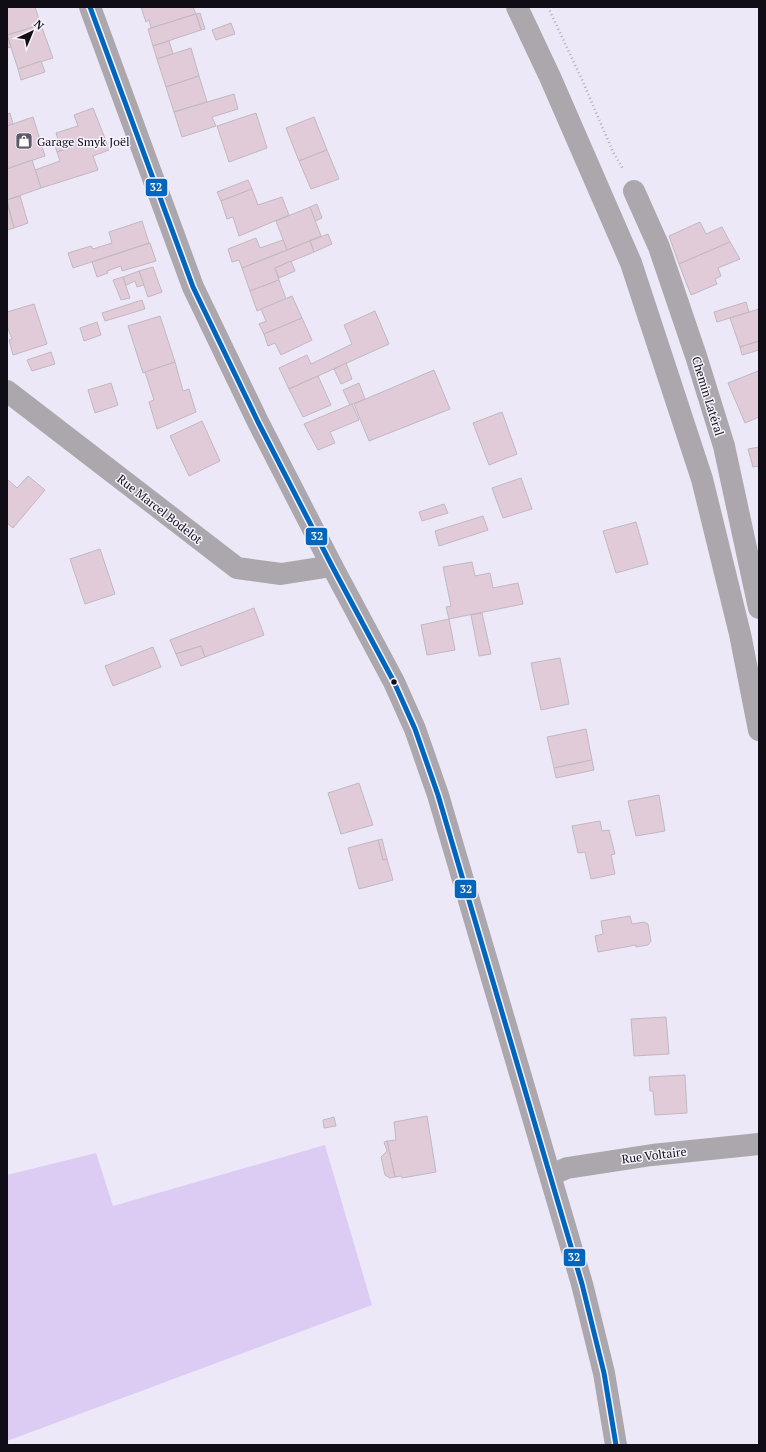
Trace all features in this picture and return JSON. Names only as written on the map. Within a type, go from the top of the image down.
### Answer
[{"type":"street","points":[[90,7],[193,287],[258,422],[394,682],[415,729],[438,795],[523,1087],[551,1175],[588,1306],[604,1373],[616,1445]]},
{"type":"street","points":[[517,7],[550,77],[630,262],[702,479],[739,627],[759,730]]},
{"type":"street","name":"Chemin Latéral","points":[[634,191],[659,247],[696,356],[724,446],[759,608]]},
{"type":"street","name":"Rue Marcel Bodelot","points":[[7,391],[237,568],[281,574],[332,566]]},
{"type":"street","name":"Rue Voltaire","points":[[551,1175],[567,1168],[645,1156],[759,1144]]},
{"type":"path","points":[[548,7],[583,82],[613,152],[634,191]]},
{"type":"shaded area","points":[[325,1145],[372,1305],[7,1441],[7,1175],[96,1153],[113,1206]]},
{"type":"building","points":[[7,7],[35,7],[41,25],[7,35]]},
{"type":"building","points":[[141,7],[193,7],[196,14],[151,28],[149,20],[146,22]]},
{"type":"building","points":[[200,13],[205,29],[201,30],[196,14]]},
{"type":"building","points":[[196,14],[201,30],[153,46],[148,29]]},
{"type":"building","points":[[231,23],[235,34],[216,40],[212,30]]},
{"type":"building","points":[[41,25],[53,58],[18,69],[7,35]]},
{"type":"building","points":[[7,35],[11,47],[7,48]]},
{"type":"building","points":[[169,41],[173,54],[157,59],[153,46]]},
{"type":"building","points":[[191,48],[199,76],[166,87],[157,59]]},
{"type":"building","points":[[41,61],[45,72],[21,80],[18,69]]},
{"type":"building","points":[[199,76],[207,102],[174,112],[166,87]]},
{"type":"building","points":[[234,94],[238,109],[212,117],[216,126],[182,137],[174,112]]},
{"type":"building","points":[[93,108],[104,136],[57,152],[53,141],[58,139],[56,133],[78,126],[74,115]]},
{"type":"building","points":[[10,113],[13,124],[7,126],[7,114]]},
{"type":"building","points":[[256,113],[267,148],[229,162],[217,126]]},
{"type":"building","name":"Garage Smyk Joël","points":[[33,117],[45,156],[7,169],[7,126]]},
{"type":"building","points":[[314,117],[327,150],[299,161],[286,128]]},
{"type":"building","points":[[104,136],[109,150],[93,156],[98,170],[41,188],[35,170],[60,161],[57,152]]},
{"type":"building","points":[[327,150],[339,179],[311,189],[299,161]]},
{"type":"building","points":[[32,160],[41,188],[7,200],[7,169]]},
{"type":"building","points":[[248,180],[252,189],[221,201],[217,192]]},
{"type":"building","points":[[252,189],[258,205],[282,197],[289,215],[239,236],[233,217],[227,219],[221,201]]},
{"type":"building","points":[[20,196],[28,223],[14,228],[7,200]]},
{"type":"building","points":[[7,203],[14,228],[7,230]]},
{"type":"building","points":[[317,204],[322,218],[315,221],[310,207]]},
{"type":"building","points":[[310,207],[321,236],[287,250],[276,221]]},
{"type":"building","points":[[142,221],[149,243],[73,268],[68,253],[91,246],[93,249],[112,243],[109,232]]},
{"type":"building","points":[[700,222],[706,234],[722,227],[730,242],[679,264],[669,236]]},
{"type":"building","points":[[328,234],[332,244],[314,252],[310,241]]},
{"type":"building","points":[[256,238],[260,248],[283,240],[287,250],[242,268],[239,260],[232,262],[228,249]]},
{"type":"building","points":[[310,241],[314,252],[275,268],[279,280],[250,291],[242,268]]},
{"type":"building","points":[[730,242],[740,259],[718,268],[721,276],[715,279],[717,284],[691,295],[679,264]]},
{"type":"building","points":[[150,243],[156,261],[122,271],[121,266],[107,271],[108,273],[97,277],[92,262]]},
{"type":"building","points":[[291,261],[295,271],[279,278],[275,268]]},
{"type":"building","points":[[153,267],[162,292],[148,297],[139,271]]},
{"type":"building","points":[[139,271],[144,285],[137,287],[135,281],[126,285],[123,277]]},
{"type":"building","points":[[123,277],[130,298],[121,300],[113,280]]},
{"type":"building","points":[[279,280],[286,299],[257,311],[250,291]]},
{"type":"building","points":[[292,296],[302,318],[264,334],[259,324],[266,321],[261,309]]},
{"type":"building","points":[[142,300],[145,309],[105,321],[102,313]]},
{"type":"building","points":[[746,302],[749,312],[717,322],[714,312]]},
{"type":"building","points":[[34,304],[47,344],[13,355],[9,340],[12,339],[7,326],[7,312]]},
{"type":"building","points":[[759,309],[759,341],[740,347],[730,318]]},
{"type":"building","points":[[375,311],[389,344],[289,389],[279,368],[307,355],[311,364],[352,344],[344,325]]},
{"type":"building","points":[[160,316],[175,362],[143,373],[128,326]]},
{"type":"building","points":[[302,318],[312,340],[281,355],[275,343],[268,346],[264,334]]},
{"type":"building","points":[[97,322],[101,335],[84,341],[80,328]]},
{"type":"building","points":[[759,341],[759,350],[742,355],[740,347]]},
{"type":"building","points":[[51,352],[55,364],[32,371],[27,360]]},
{"type":"building","points":[[175,362],[183,391],[189,389],[196,412],[157,429],[149,402],[154,400],[145,372]]},
{"type":"building","points":[[346,363],[352,379],[341,384],[334,369]]},
{"type":"building","points":[[434,370],[450,409],[369,441],[354,404]]},
{"type":"building","points":[[758,371],[759,417],[745,423],[728,383]]},
{"type":"building","points":[[318,376],[331,405],[303,417],[289,389]]},
{"type":"building","points":[[111,383],[118,405],[95,413],[88,390]]},
{"type":"building","points":[[359,383],[365,399],[350,405],[343,390]]},
{"type":"building","points":[[352,404],[359,420],[330,432],[335,443],[318,450],[304,424]]},
{"type":"building","points":[[502,412],[517,454],[489,465],[473,423]]},
{"type":"building","points":[[202,421],[220,461],[189,476],[170,436]]},
{"type":"building","points":[[759,447],[759,466],[753,467],[748,449]]},
{"type":"building","points":[[28,476],[45,490],[13,528],[7,523],[7,479],[17,488]]},
{"type":"building","points":[[521,478],[532,509],[503,518],[492,488]]},
{"type":"building","points":[[444,504],[448,513],[422,521],[419,512]]},
{"type":"building","points":[[483,516],[488,530],[439,546],[435,531]]},
{"type":"building","points":[[636,522],[648,564],[616,573],[603,531]]},
{"type":"building","points":[[100,549],[115,594],[85,604],[70,559]]},
{"type":"building","points":[[472,562],[475,576],[490,573],[493,588],[518,583],[523,604],[449,619],[446,607],[451,606],[443,567]]},
{"type":"building","points":[[254,608],[264,635],[205,657],[201,646],[176,654],[170,640]]},
{"type":"building","points":[[482,613],[491,654],[479,656],[471,615]]},
{"type":"building","points":[[449,619],[455,650],[427,655],[421,625]]},
{"type":"building","points":[[201,646],[205,657],[181,666],[176,654]]},
{"type":"building","points":[[153,647],[161,667],[113,686],[105,666]]},
{"type":"building","points":[[560,658],[569,704],[541,710],[531,663]]},
{"type":"building","points":[[586,729],[592,760],[554,768],[547,737]]},
{"type":"building","points":[[592,760],[594,770],[556,778],[554,768]]},
{"type":"building","points":[[359,783],[373,825],[341,834],[328,793]]},
{"type":"building","points":[[659,795],[665,831],[636,836],[628,801]]},
{"type":"building","points":[[600,821],[602,831],[609,830],[615,854],[611,855],[615,874],[591,879],[585,852],[578,853],[572,826]]},
{"type":"building","points":[[382,839],[387,859],[383,860],[378,840]]},
{"type":"building","points":[[378,840],[383,860],[387,859],[393,880],[359,889],[348,848]]},
{"type":"building","points":[[630,916],[632,924],[644,922],[648,924],[651,941],[648,945],[636,947],[636,945],[598,952],[595,936],[603,934],[601,921]]},
{"type":"building","points":[[666,1017],[669,1054],[634,1056],[631,1019]]},
{"type":"building","points":[[685,1075],[687,1113],[655,1115],[653,1091],[650,1091],[649,1077]]},
{"type":"building","points":[[427,1116],[436,1172],[402,1178],[401,1176],[395,1177],[387,1141],[396,1140],[394,1122]]},
{"type":"building","points":[[334,1117],[336,1126],[324,1128],[323,1120]]},
{"type":"building","points":[[387,1141],[395,1177],[390,1178],[385,1175],[381,1157],[387,1151],[384,1142]]},
{"type":"transit line","name":"32","points":[[90,7],[193,287],[258,422],[394,682],[415,729],[438,795],[582,1284],[604,1373],[616,1445]]},
{"type":"place","name":"Garage Smyk Joël","points":[[24,141]]}]
